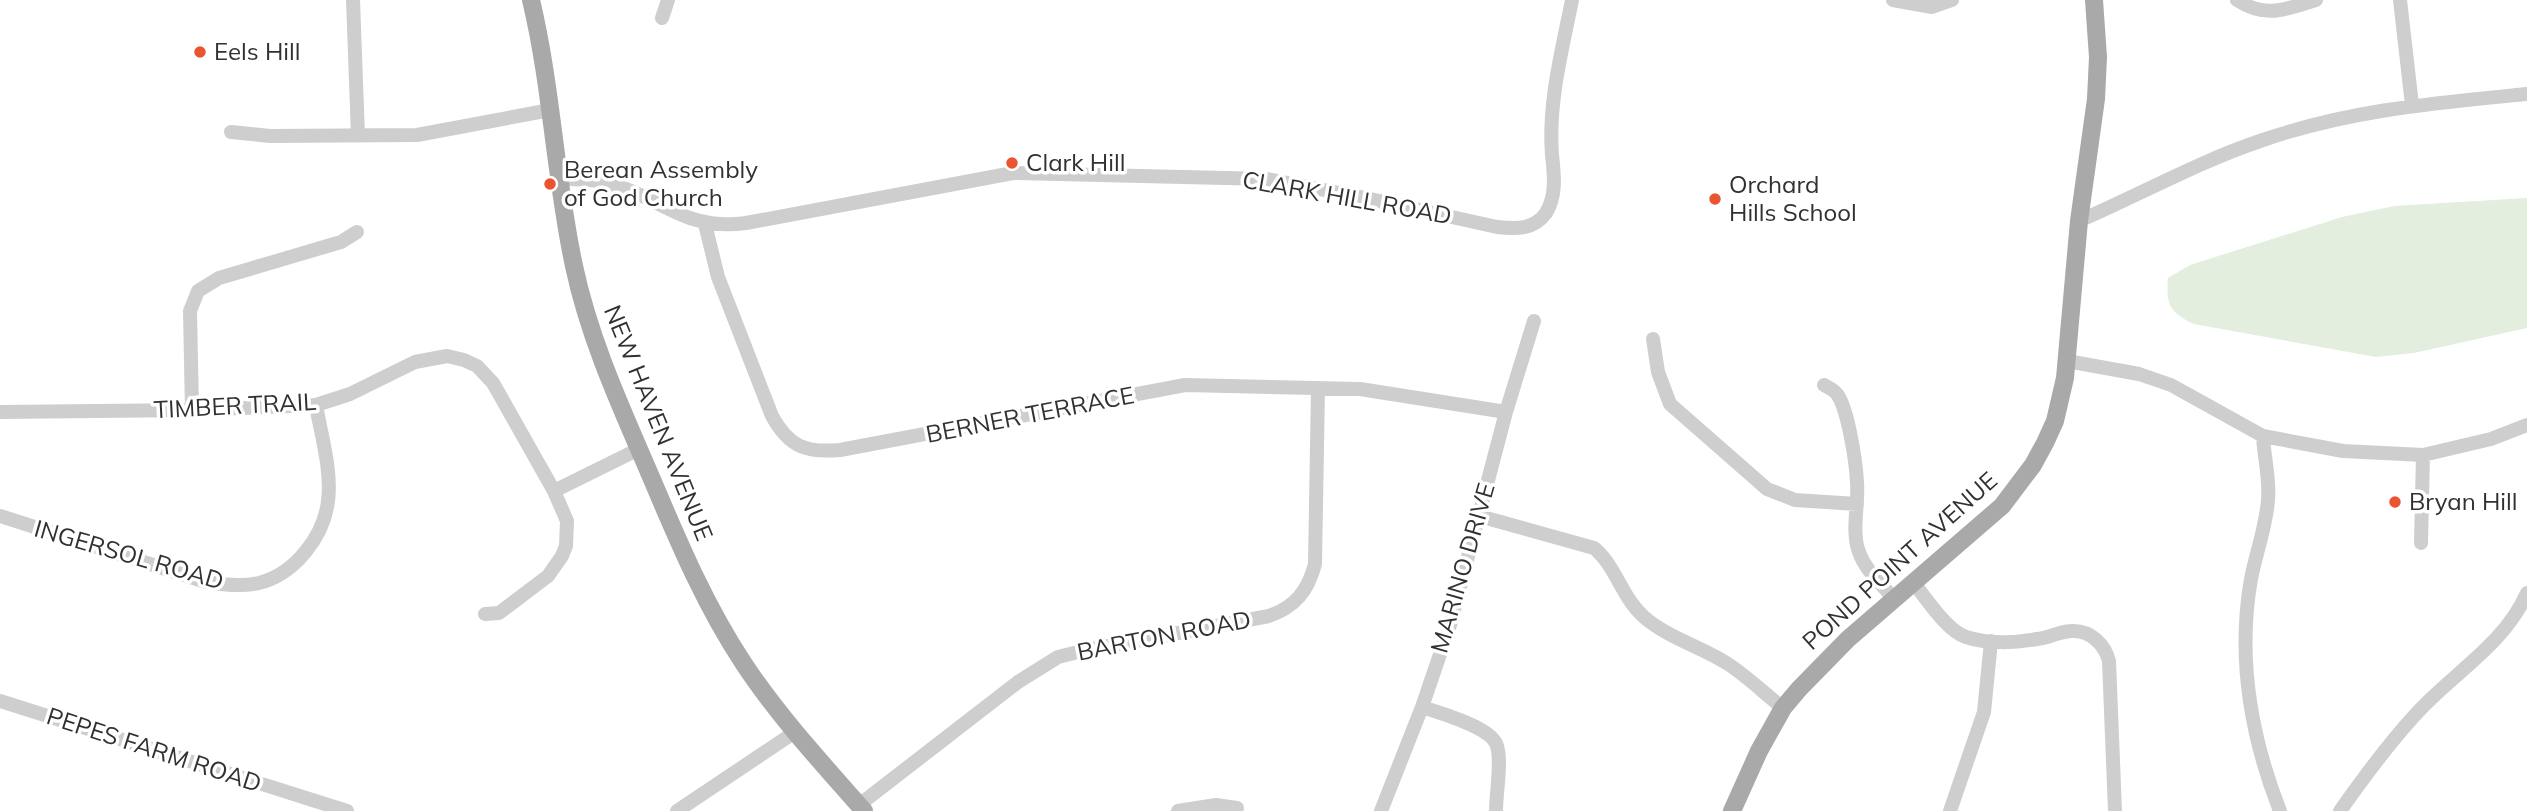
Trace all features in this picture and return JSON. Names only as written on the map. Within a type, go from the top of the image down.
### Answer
[{"type":"main road","name":"NEW HAVEN AVENUE","points":[[531,0],[574,267],[601,358],[680,546],[727,637],[768,698],[861,808]]},
{"type":"main road","name":"POND POINT AVENUE","points":[[1732,811],[1759,751],[1783,708],[1832,653],[2002,506],[2034,465],[2055,421],[2067,361],[2080,222],[2096,99],[2098,57],[2094,0]]},
{"type":"street","points":[[353,0],[358,136]]},
{"type":"street","points":[[662,18],[668,0]]},
{"type":"street","name":"CLARK HILL ROAD","points":[[560,179],[577,178],[613,184],[705,224],[746,223],[1013,173],[1266,179],[1517,229],[1536,222],[1544,215],[1553,195],[1551,118],[1572,0]]},
{"type":"street","points":[[1893,0],[1932,7],[1952,0]]},
{"type":"street","points":[[2237,0],[2252,8],[2271,12],[2316,0]]},
{"type":"street","points":[[2400,0],[2412,105]]},
{"type":"street","points":[[2080,222],[2199,166],[2262,140],[2359,114],[2412,105],[2527,94]]},
{"type":"street","points":[[232,132],[270,136],[417,135],[550,110]]},
{"type":"street","name":"BERNER TERRACE","points":[[705,224],[725,299],[772,416],[785,437],[804,449],[840,450],[1185,385],[1360,389],[1506,412]]},
{"type":"street","points":[[192,410],[190,311],[198,291],[219,278],[341,242],[357,232]]},
{"type":"street","name":"MARINO DRIVE","points":[[1381,811],[1422,707],[1450,625],[1506,412],[1534,321]]},
{"type":"street","points":[[1653,340],[1658,372],[1670,404],[1767,489],[1795,500],[1857,503]]},
{"type":"street","name":"TIMBER TRAIL","points":[[0,412],[192,410],[316,405],[351,394],[415,362],[447,356],[464,360],[477,366],[493,383],[555,491],[568,521],[566,546],[548,576],[499,614],[485,614]]},
{"type":"street","points":[[2067,361],[2139,374],[2171,385],[2263,436],[2343,452],[2423,455],[2491,439],[2527,425]]},
{"type":"street","points":[[1824,385],[1838,395],[1847,422],[1857,482],[1858,550],[1870,570],[1894,599]]},
{"type":"street","name":"BARTON ROAD","points":[[861,808],[1018,682],[1058,657],[1269,616],[1292,605],[1307,587],[1315,564],[1318,388]]},
{"type":"street","name":"INGERSOL ROAD","points":[[0,516],[206,582],[240,586],[267,580],[306,551],[316,537],[326,512],[328,481],[316,405]]},
{"type":"street","points":[[2263,436],[2268,499],[2251,581],[2246,667],[2256,738],[2280,811]]},
{"type":"street","points":[[555,491],[639,449]]},
{"type":"street","points":[[2421,543],[2423,455]]},
{"type":"street","points":[[1479,516],[1594,548],[1602,556],[1630,603],[1646,619],[1729,665],[1783,708]]},
{"type":"street","points":[[1913,582],[1955,631],[1964,637],[1991,641],[2038,639],[2073,630],[2093,637],[2102,645],[2109,661],[2115,811]]},
{"type":"street","points":[[2340,811],[2368,771],[2416,714],[2509,626],[2527,593]]},
{"type":"street","points":[[1950,811],[1984,712],[1991,641]]},
{"type":"street","name":"PEPES FARM ROAD","points":[[0,701],[347,811]]},
{"type":"street","points":[[1422,707],[1483,730],[1493,737],[1498,750],[1496,811]]},
{"type":"street","points":[[677,811],[795,732]]},
{"type":"street","points":[[1178,811],[1216,805],[1237,808]]},
{"type":"green space","points":[[2527,198],[2527,328],[2414,353],[2376,357],[2194,324],[2179,316],[2169,301],[2168,278],[2190,265],[2342,217],[2394,206]]},
{"type":"place","name":"Eels Hill","points":[[200,52]]},
{"type":"place","name":"Clark Hill","points":[[1012,163]]},
{"type":"place","name":"Berean Assembly of God Church","points":[[550,184]]},
{"type":"place","name":"Orchard Hills School","points":[[1715,199]]},
{"type":"place","name":"Bryan Hill","points":[[2395,502]]}]
